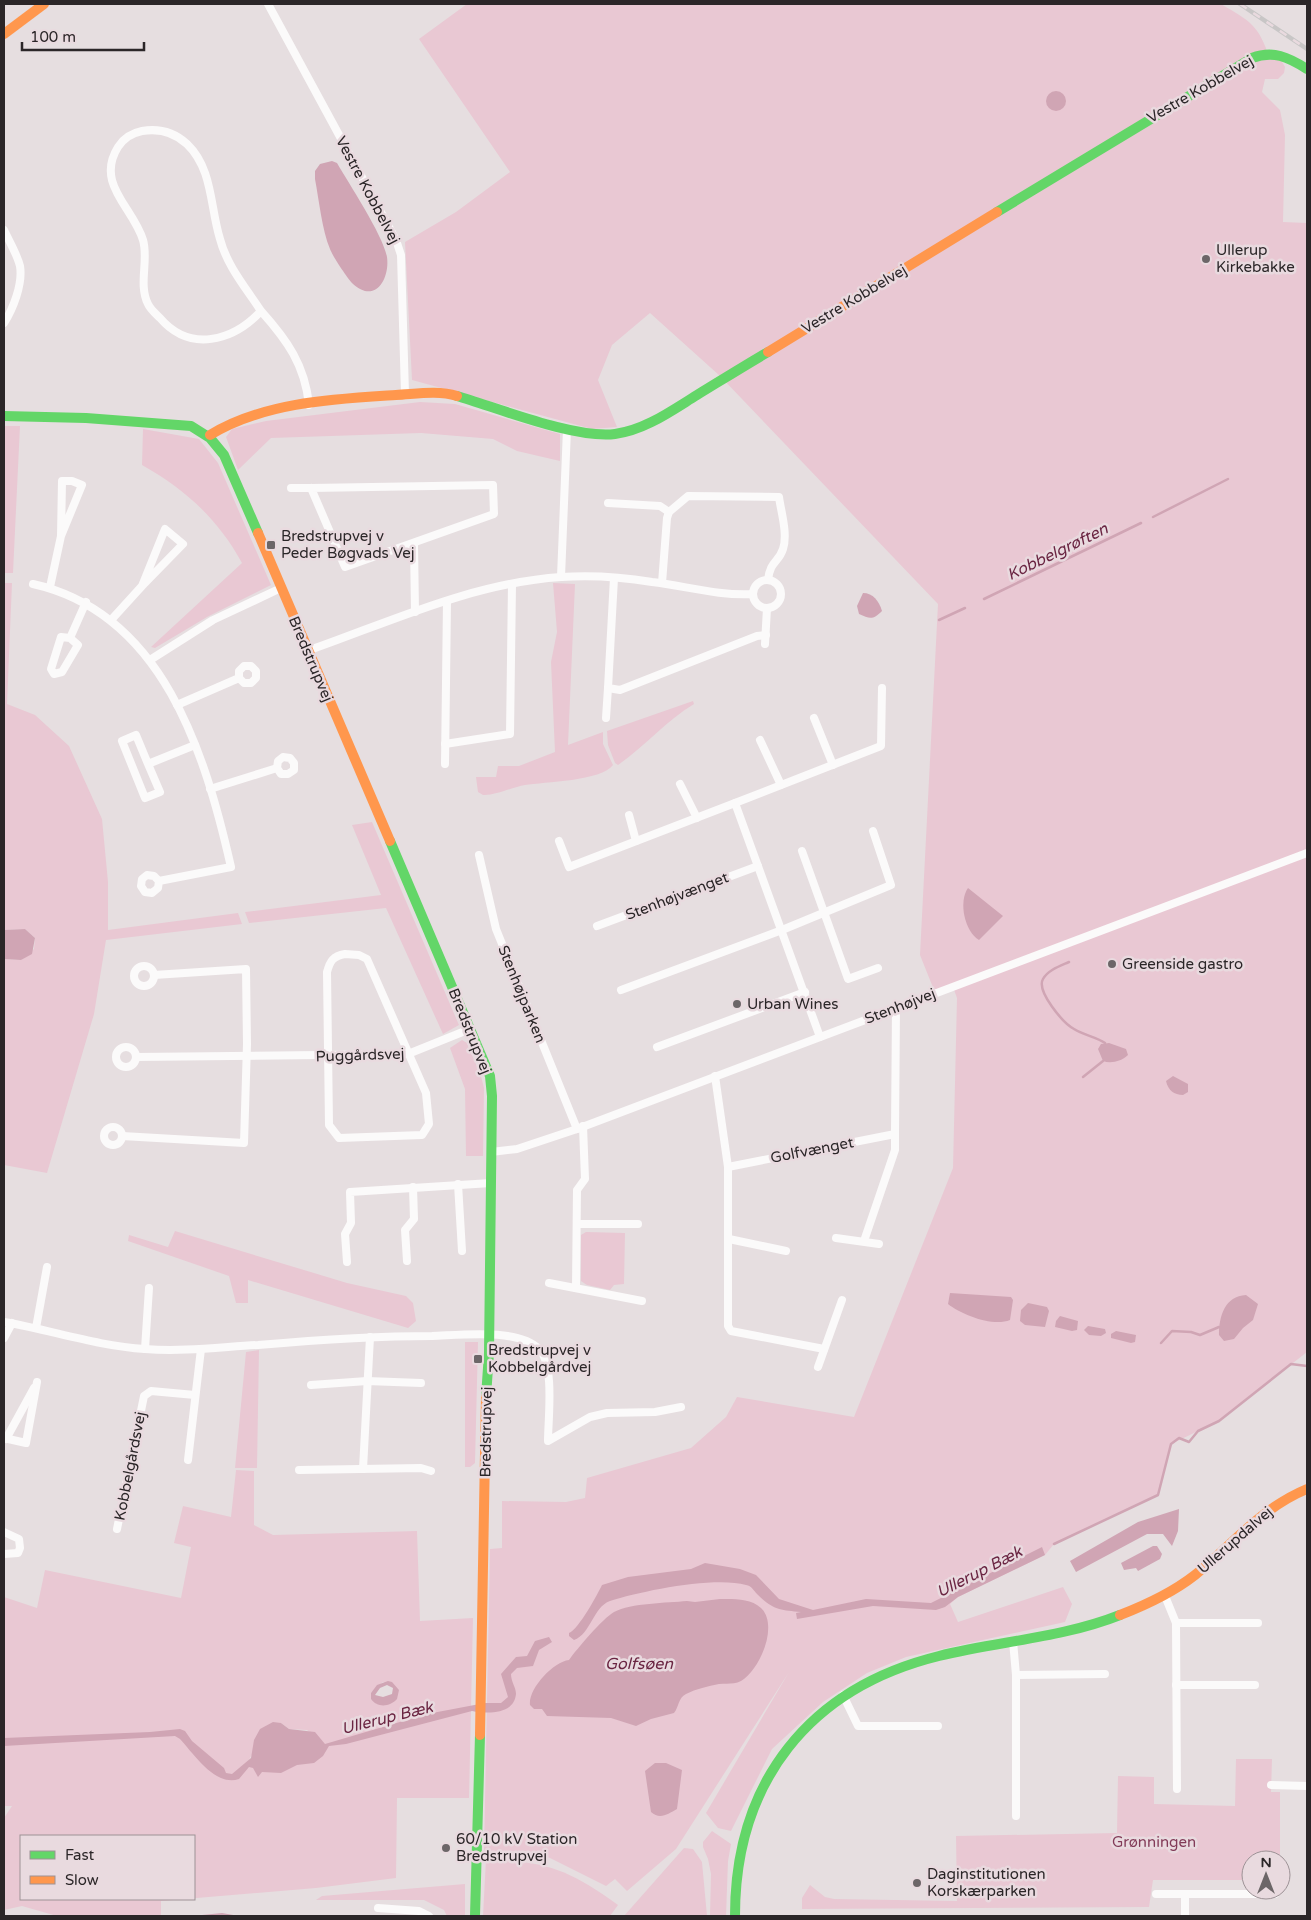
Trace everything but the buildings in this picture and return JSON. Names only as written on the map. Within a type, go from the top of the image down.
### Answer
[{"type":"street","points":[[4,34],[44,4]]},
{"type":"street","name":"Vestre Kobbelvej","points":[[268,4],[396,240],[401,255],[405,394]]},
{"type":"street","name":"Vestre Kobbelvej","points":[[210,435],[223,425],[236,420],[288,407],[405,394],[450,394],[567,429],[593,434],[614,434],[634,430],[658,419],[1230,69],[1257,55],[1276,53],[1289,57],[1307,69]]},
{"type":"street","points":[[261,311],[247,326],[222,338],[197,340],[169,328],[148,304],[143,278],[143,241],[136,222],[119,198],[111,180],[111,159],[121,142],[135,132],[154,129],[174,133],[188,145],[198,158],[208,181],[220,239],[227,259],[261,311],[278,330],[303,370],[309,405]]},
{"type":"street","points":[[4,230],[18,262],[20,274],[19,286],[4,323]]},
{"type":"street","points":[[4,416],[151,422],[191,426],[210,435]]},
{"type":"street","points":[[561,577],[567,429]]},
{"type":"street","name":"Bredstrupvej","points":[[210,435],[225,458],[487,1068],[491,1086],[489,1335],[485,1414],[483,1618],[479,1703],[475,1916]]},
{"type":"street","points":[[50,587],[61,536],[82,485],[72,481],[62,481],[61,536]]},
{"type":"street","points":[[291,488],[493,485],[494,514],[345,568],[311,488]]},
{"type":"street","points":[[662,583],[669,512],[688,496],[779,498],[785,543],[782,552],[769,569],[768,580]]},
{"type":"street","points":[[608,504],[660,506],[669,512]]},
{"type":"street","points":[[112,619],[183,544],[165,529],[142,586]]},
{"type":"street","points":[[414,544],[415,612]]},
{"type":"street","points":[[307,651],[447,601],[512,584],[561,577],[614,578],[662,583],[722,594],[753,594]]},
{"type":"street","points":[[606,718],[614,578]]},
{"type":"street","points":[[768,580],[777,584],[781,594],[778,603],[767,608],[756,603],[753,594],[759,582],[768,580]]},
{"type":"street","points":[[33,584],[50,587],[86,602],[112,619],[132,637],[150,660],[178,705],[195,745],[210,789],[231,867],[159,881]]},
{"type":"street","points":[[445,744],[510,734],[512,584]]},
{"type":"street","points":[[150,660],[214,620],[281,588]]},
{"type":"street","points":[[445,764],[447,601]]},
{"type":"street","points":[[70,638],[86,602]]},
{"type":"street","points":[[765,644],[767,608]]},
{"type":"street","points":[[608,688],[620,690],[757,636],[766,635]]},
{"type":"street","points":[[60,637],[70,638],[78,645],[62,672],[54,674],[51,669],[60,637]]},
{"type":"street","points":[[178,705],[239,678]]},
{"type":"street","points":[[559,841],[569,867],[881,746],[882,688]]},
{"type":"street","points":[[814,718],[833,765]]},
{"type":"street","points":[[136,735],[148,764],[160,792],[145,798],[122,741],[136,735]]},
{"type":"street","points":[[760,740],[781,785]]},
{"type":"street","points":[[148,764],[195,745]]},
{"type":"street","points":[[210,789],[277,768]]},
{"type":"street","points":[[680,784],[697,818]]},
{"type":"street","points":[[735,804],[820,1037]]},
{"type":"street","points":[[629,815],[636,841]]},
{"type":"street","points":[[621,990],[782,930],[891,885],[873,830]]},
{"type":"street","points":[[802,851],[848,979],[878,968]]},
{"type":"street","name":"Stenhøjvej","points":[[491,1152],[517,1150],[580,1128],[1307,853]]},
{"type":"street","name":"Stenhøjparken","points":[[479,855],[496,929],[580,1128]]},
{"type":"street","name":"Stenhøjvænget","points":[[597,926],[758,866]]},
{"type":"street","points":[[345,954],[359,955],[367,959],[408,1054],[428,1103],[429,1124],[422,1135],[339,1138],[329,1125],[327,972],[330,962],[334,957],[345,954]]},
{"type":"street","points":[[122,1136],[244,1142],[248,1044],[246,969],[154,975]]},
{"type":"street","points":[[656,1047],[805,992]]},
{"type":"street","points":[[864,1241],[895,1150],[896,1007]]},
{"type":"street","name":"Puggårdsvej","points":[[136,1057],[408,1054],[470,1029]]},
{"type":"street","points":[[715,1076],[728,1167],[728,1326],[732,1331],[824,1349]]},
{"type":"street","points":[[576,1288],[577,1190],[585,1179],[580,1128]]},
{"type":"street","name":"Golfvænget","points":[[728,1167],[895,1134]]},
{"type":"street","points":[[347,1262],[345,1234],[351,1223],[350,1192],[491,1183]]},
{"type":"street","points":[[458,1184],[462,1251]]},
{"type":"street","points":[[407,1261],[405,1230],[414,1219],[412,1187]]},
{"type":"street","points":[[577,1224],[638,1224]]},
{"type":"street","points":[[836,1238],[879,1244]]},
{"type":"street","points":[[729,1239],[786,1251]]},
{"type":"street","points":[[36,1328],[46,1268]]},
{"type":"street","points":[[549,1283],[642,1302]]},
{"type":"street","points":[[145,1349],[149,1288]]},
{"type":"street","points":[[818,1367],[842,1300]]},
{"type":"street","points":[[4,1338],[8,1323],[109,1344],[145,1349],[201,1349],[370,1337],[503,1335],[528,1341],[540,1349],[545,1358],[548,1370],[548,1441],[590,1417],[607,1413],[655,1412],[681,1407]]},
{"type":"street","points":[[363,1469],[370,1337]]},
{"type":"street","points":[[188,1460],[201,1349]]},
{"type":"street","points":[[37,1382],[26,1444],[5,1438],[24,1406],[37,1382]]},
{"type":"street","points":[[311,1384],[421,1383]]},
{"type":"street","name":"Kobbelgårdsvej","points":[[118,1529],[144,1396],[151,1391],[195,1395]]},
{"type":"street","points":[[299,1470],[421,1468],[431,1472]]},
{"type":"street","name":"Ullerupdalvej","points":[[735,1916],[739,1852],[751,1812],[783,1752],[811,1721],[843,1695],[876,1677],[910,1664],[1115,1618],[1165,1596],[1198,1573],[1272,1506],[1293,1494],[1307,1489]]},
{"type":"street","points":[[4,1532],[19,1539],[20,1544],[18,1553],[4,1554]]},
{"type":"street","points":[[1165,1596],[1176,1623],[1177,1789]]},
{"type":"street","points":[[1176,1623],[1258,1623]]},
{"type":"street","points":[[1013,1641],[1016,1675],[1016,1816]]},
{"type":"street","points":[[1016,1675],[1105,1674]]},
{"type":"street","points":[[1176,1685],[1255,1685]]},
{"type":"street","points":[[843,1695],[858,1726],[938,1726]]},
{"type":"street","points":[[1271,1785],[1307,1786]]},
{"type":"street","points":[[1156,1894],[1241,1894]]},
{"type":"street","points":[[1184,1916],[1185,1894]]},
{"type":"street","points":[[378,1908],[420,1911],[428,1916]]},
{"type":"green space","points":[[467,4],[1221,4],[1247,20],[1262,38],[1270,59],[1281,60],[1285,67],[1284,73],[1278,79],[1265,79],[1262,92],[1280,110],[1285,135],[1283,222],[1307,223],[1307,1352],[1219,1421],[1171,1444],[1158,1495],[1054,1544],[1045,1555],[958,1597],[950,1604],[958,1622],[1063,1587],[1072,1604],[1065,1622],[906,1657],[867,1673],[823,1702],[772,1749],[731,1831],[718,1828],[706,1813],[789,1672],[676,1849],[627,1891],[615,1879],[606,1886],[550,1858],[525,1851],[484,1852],[490,1549],[502,1548],[502,1501],[566,1502],[585,1498],[587,1478],[691,1448],[726,1417],[737,1397],[854,1417],[953,1168],[957,998],[952,984],[934,990],[920,955],[938,604],[720,376],[650,313],[612,345],[598,380],[617,427],[592,429],[412,380],[405,242],[456,212],[510,172],[419,39]]},
{"type":"green space","points":[[420,402],[455,404],[560,434],[560,461],[517,451],[493,439],[421,433],[271,438],[238,470],[226,437],[232,429],[266,421]]},
{"type":"green space","points":[[4,426],[20,426],[13,573],[4,573]]},
{"type":"green space","points":[[143,429],[199,439],[218,463],[271,585],[207,617],[155,648],[151,647],[242,563],[222,532],[199,506],[172,484],[142,465]]},
{"type":"green space","points":[[4,583],[12,583],[7,704],[35,715],[69,746],[102,819],[108,882],[108,930],[238,913],[242,924],[106,940],[94,1014],[47,1173],[4,1165],[4,959],[21,960],[34,949],[35,938],[25,929],[4,930]]},
{"type":"green space","points":[[553,583],[575,584],[568,745],[603,732],[603,744],[613,765],[607,770],[585,778],[525,785],[483,795],[478,792],[476,777],[496,777],[498,766],[519,766],[555,752],[551,662],[557,632]]},
{"type":"green space","points":[[693,701],[694,704],[674,718],[628,758],[618,765],[615,763],[608,745],[607,731]]},
{"type":"green space","points":[[372,822],[459,1025],[443,1034],[386,908],[249,923],[245,912],[381,895],[352,825]]},
{"type":"green space","points":[[462,1040],[467,1043],[484,1088],[483,1156],[466,1156],[465,1089],[450,1048]]},
{"type":"green space","points":[[175,1231],[347,1283],[406,1296],[413,1303],[416,1321],[408,1328],[248,1280],[248,1303],[236,1303],[229,1276],[128,1241],[129,1235],[168,1247]]},
{"type":"green space","points":[[586,1232],[625,1233],[624,1284],[614,1285],[610,1290],[587,1285],[581,1281],[581,1235]]},
{"type":"green space","points":[[465,1342],[478,1342],[475,1463],[470,1467],[465,1467]]},
{"type":"green space","points":[[259,1350],[257,1468],[235,1468],[246,1352]]},
{"type":"green space","points":[[236,1470],[254,1471],[254,1525],[273,1535],[417,1531],[420,1621],[473,1618],[469,1798],[397,1798],[396,1878],[316,1888],[195,1898],[195,1835],[20,1835],[20,1900],[173,1900],[161,1901],[161,1916],[57,1916],[22,1906],[4,1910],[4,1818],[12,1806],[4,1806],[4,1597],[37,1608],[45,1570],[181,1598],[191,1547],[174,1543],[183,1506],[231,1517]],"holes":[[[383,1682],[399,1690],[377,1704],[371,1699],[371,1693]],[[281,1723],[289,1729],[307,1730],[323,1742],[313,1760],[294,1762],[276,1770],[246,1765],[254,1751]]]},
{"type":"green space","name":"Grønningen","points":[[1236,1759],[1272,1759],[1271,1792],[1280,1792],[1280,1850],[1241,1850],[1241,1880],[1153,1880],[1149,1907],[802,1909],[802,1898],[810,1885],[825,1897],[834,1899],[957,1901],[956,1836],[1117,1833],[1118,1776],[1154,1777],[1154,1804],[1235,1806]]},
{"type":"green space","points":[[712,1831],[731,1844],[728,1861],[726,1916],[710,1916],[711,1874],[703,1842]]},
{"type":"green space","points":[[684,1848],[693,1849],[702,1862],[707,1916],[624,1916]]},
{"type":"green space","points":[[486,1859],[525,1862],[556,1870],[586,1883],[618,1905],[610,1916],[483,1916]]},
{"type":"green space","points":[[465,1884],[465,1916],[447,1916],[444,1910],[424,1900],[316,1900],[322,1896]]},
{"type":"water","points":[[1056,91],[1063,94],[1066,101],[1063,108],[1056,111],[1049,108],[1046,101],[1049,94]]},
{"type":"water","points":[[332,161],[337,163],[373,223],[387,257],[386,273],[379,286],[374,290],[361,289],[353,284],[334,257],[327,241],[321,215],[315,171],[320,164]]},
{"type":"water","points":[[863,593],[873,596],[879,604],[882,611],[876,616],[869,618],[859,614],[857,606]]},
{"type":"water","points":[[968,888],[1003,916],[979,940],[970,930],[964,916],[965,894]]},
{"type":"water","points":[[25,929],[35,938],[32,954],[21,960],[4,959],[4,930]]},
{"type":"water","points":[[1109,1043],[1126,1049],[1128,1055],[1116,1061],[1103,1061],[1098,1049],[1101,1044]]},
{"type":"water","points":[[1173,1076],[1188,1084],[1188,1092],[1180,1095],[1170,1089],[1166,1081]]},
{"type":"water","points":[[950,1293],[1011,1297],[1013,1300],[1010,1320],[995,1322],[969,1316],[948,1304]]},
{"type":"water","points":[[1246,1295],[1258,1304],[1253,1320],[1234,1339],[1224,1341],[1219,1335],[1222,1314],[1228,1303],[1233,1299]]},
{"type":"water","points":[[1028,1303],[1047,1307],[1049,1311],[1045,1327],[1025,1325],[1020,1321],[1021,1310]]},
{"type":"water","points":[[1060,1316],[1078,1321],[1077,1330],[1072,1331],[1055,1327],[1056,1321]]},
{"type":"water","points":[[1088,1326],[1105,1329],[1106,1333],[1101,1336],[1089,1335],[1084,1330]]},
{"type":"water","points":[[1116,1331],[1136,1335],[1135,1342],[1131,1343],[1111,1338],[1111,1334]]},
{"type":"water","points":[[1179,1509],[1178,1531],[1172,1546],[1163,1534],[1147,1534],[1076,1572],[1070,1561],[1138,1522]]},
{"type":"water","points":[[1153,1546],[1157,1546],[1162,1554],[1160,1559],[1138,1571],[1136,1568],[1124,1570],[1121,1563]]},
{"type":"water","points":[[1042,1547],[1045,1555],[958,1597],[945,1607],[936,1610],[873,1606],[797,1619],[796,1613],[801,1612],[782,1610],[772,1606],[751,1587],[733,1583],[698,1583],[658,1589],[610,1601],[604,1604],[580,1637],[574,1640],[569,1636],[569,1633],[578,1625],[602,1585],[628,1577],[691,1569],[705,1563],[740,1569],[756,1575],[779,1599],[813,1610],[866,1599],[931,1603]]},
{"type":"water","name":"Golfsøen","points":[[720,1599],[752,1602],[761,1608],[766,1616],[768,1636],[765,1647],[755,1667],[741,1681],[719,1684],[690,1692],[681,1698],[674,1713],[651,1719],[636,1726],[611,1718],[547,1716],[542,1709],[534,1709],[530,1705],[533,1691],[543,1677],[556,1666],[569,1660],[597,1627],[614,1612],[639,1605]]},
{"type":"water","points":[[549,1637],[552,1642],[539,1650],[533,1666],[517,1668],[511,1674],[516,1694],[514,1701],[505,1709],[485,1713],[472,1711],[346,1744],[329,1746],[323,1756],[314,1763],[297,1765],[281,1773],[262,1772],[258,1777],[253,1768],[249,1767],[239,1779],[230,1780],[222,1778],[206,1768],[180,1739],[175,1736],[4,1746],[4,1738],[180,1729],[185,1731],[192,1741],[224,1768],[226,1773],[232,1774],[251,1758],[254,1740],[260,1729],[273,1722],[281,1723],[289,1729],[315,1732],[325,1744],[427,1714],[485,1703],[501,1703],[508,1697],[501,1674],[516,1657],[527,1656],[535,1641]]},
{"type":"water","points":[[388,1681],[392,1682],[399,1690],[397,1699],[387,1705],[380,1705],[374,1702],[371,1699],[371,1693],[377,1685]],"holes":[[[387,1685],[393,1688],[392,1694],[383,1697],[375,1695],[380,1688]]]},
{"type":"water","points":[[655,1763],[666,1763],[682,1770],[677,1809],[661,1816],[651,1812],[645,1771]]},
{"type":"water","points":[[222,1913],[239,1916],[192,1916]]},
{"type":"waterway","name":"Kobbelgrøften","points":[[1153,517],[1228,479]]},
{"type":"waterway","name":"Kobbelgrøften","points":[[984,599],[1141,523]]},
{"type":"waterway","name":"Kobbelgrøften","points":[[939,620],[965,608]]},
{"type":"waterway","points":[[1069,962],[1054,969],[1045,976],[1042,984],[1043,991],[1052,1006],[1069,1026],[1105,1043]]},
{"type":"waterway","points":[[1083,1077],[1103,1061]]},
{"type":"waterway","points":[[1161,1343],[1172,1331],[1191,1332],[1200,1335],[1219,1327]]},
{"type":"waterway","name":"Ullerup Bæk","points":[[1054,1544],[1158,1495],[1171,1444],[1179,1438],[1189,1442],[1198,1431],[1219,1421],[1291,1364],[1307,1366]]},
{"type":"railway","points":[[1240,4],[1307,49]]},
{"type":"traffic: fast","points":[[997,212],[1252,58],[1267,55],[1280,56],[1307,69]]},
{"type":"traffic: fast","points":[[457,396],[558,427],[579,432],[615,434],[626,432],[658,419],[768,352]]},
{"type":"traffic: fast","points":[[4,416],[86,418],[191,426],[210,438],[224,455],[258,533]]},
{"type":"traffic: fast","points":[[390,841],[490,1076],[492,1096],[489,1353],[486,1397]]},
{"type":"traffic: fast","points":[[735,1916],[738,1868],[749,1823],[765,1783],[788,1748],[817,1717],[852,1691],[893,1671],[939,1656],[1076,1629],[1120,1615]]},
{"type":"traffic: fast","points":[[475,1916],[480,1735]]},
{"type":"traffic: slow","points":[[4,34],[44,4]]},
{"type":"traffic: slow","points":[[768,352],[997,212]]},
{"type":"traffic: slow","points":[[210,435],[253,415],[300,404],[348,398],[427,393],[457,396]]},
{"type":"traffic: slow","points":[[258,533],[390,841]]},
{"type":"traffic: slow","points":[[480,1735],[486,1397]]},
{"type":"traffic: slow","points":[[1120,1615],[1159,1598],[1195,1575],[1275,1506],[1307,1489]]},
{"type":"place","name":"Ullerup Kirkebakke","points":[[1206,259]]},
{"type":"place","name":"Bredstrupvej v Peder Bøgvads Vej","points":[[271,545]]},
{"type":"place","name":"Greenside gastro","points":[[1112,964]]},
{"type":"place","name":"Urban Wines","points":[[737,1004]]},
{"type":"place","name":"Bredstrupvej v Kobbelgårdvej","points":[[478,1359]]},
{"type":"place","name":"60/10 kV Station Bredstrupvej","points":[[446,1848]]},
{"type":"place","name":"Daginstitutionen Korskærparken","points":[[917,1883]]}]
